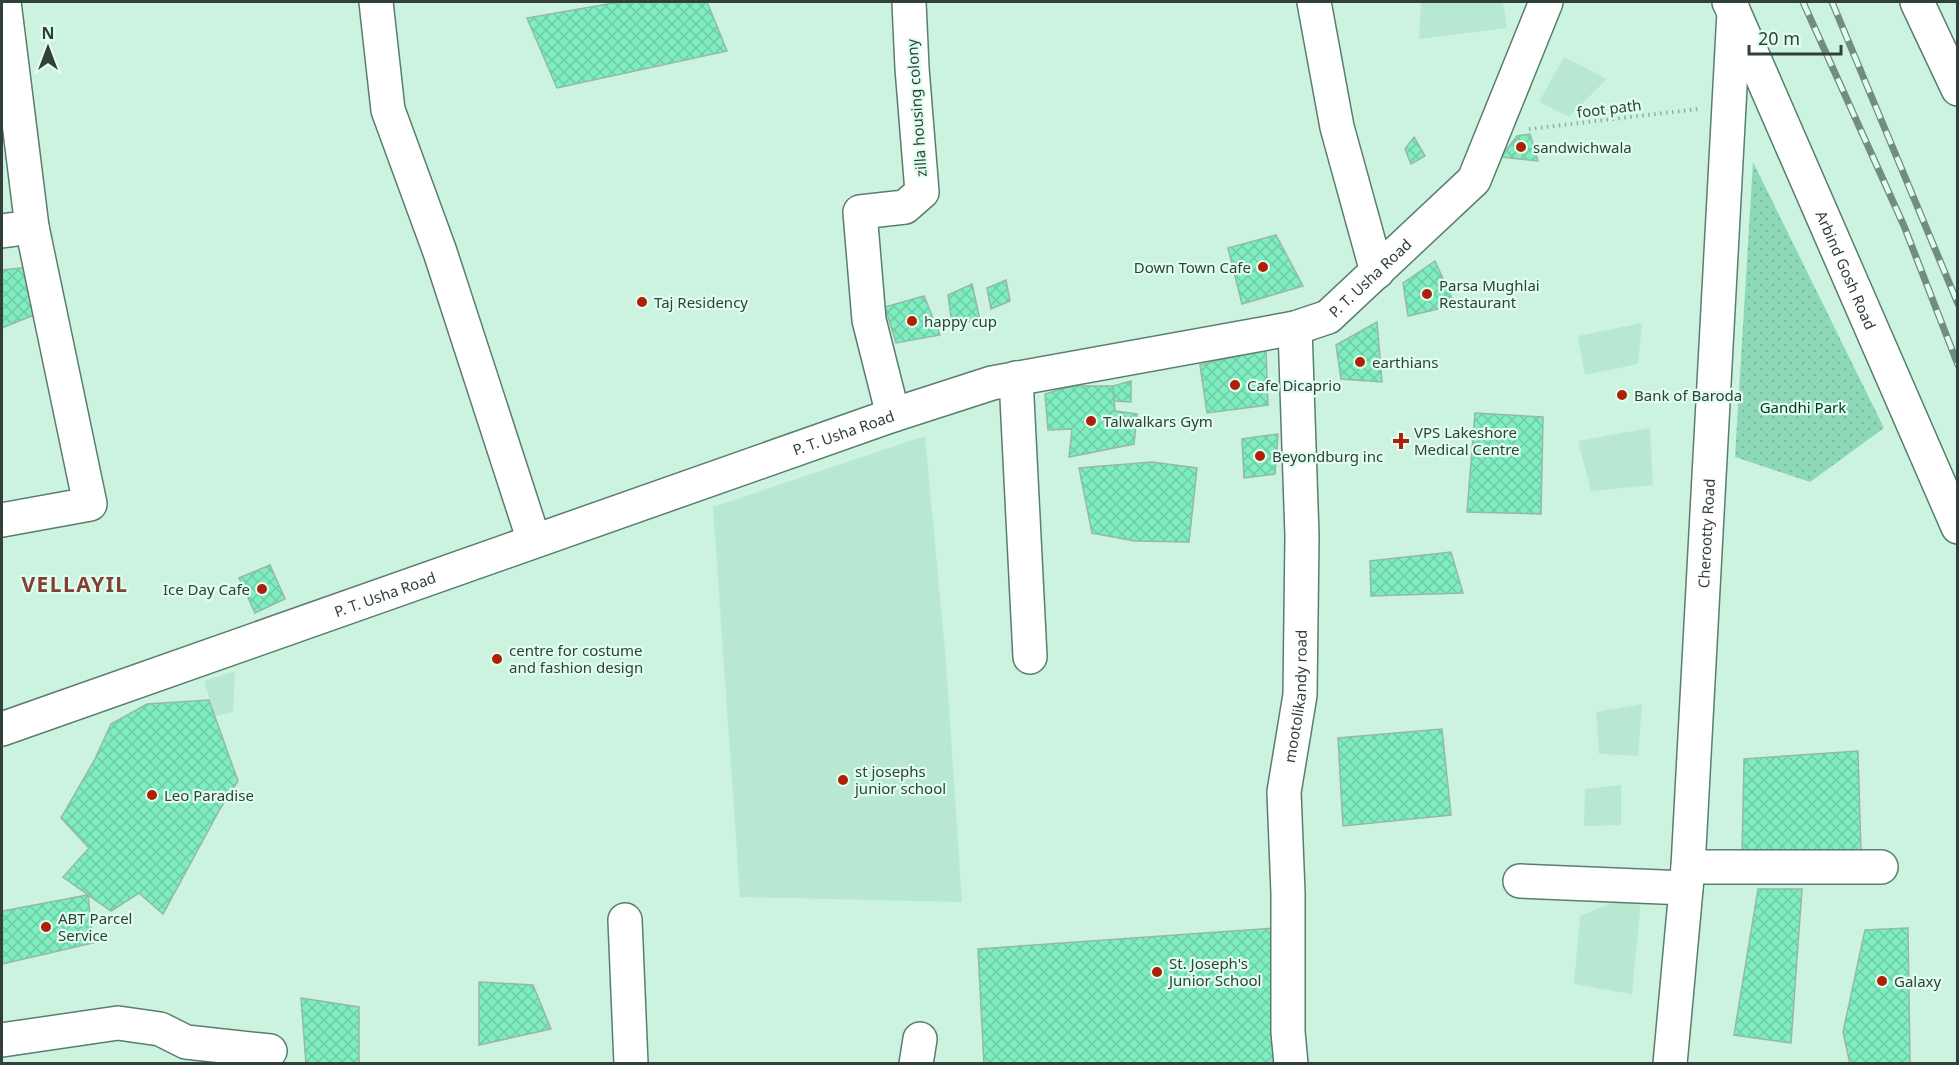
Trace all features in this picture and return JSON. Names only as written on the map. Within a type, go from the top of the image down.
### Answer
[{"type":"street","points":[[376,2],[388,110],[440,252],[534,542]]},
{"type":"street","name":"zilla housing colony","points":[[892,415],[869,320],[860,212],[905,207],[922,192],[909,2]]},
{"type":"street","points":[[1314,2],[1337,127],[1377,272]]},
{"type":"street","name":"P. T. Usha Road","points":[[2,729],[892,415],[992,383],[1294,328],[1328,317],[1474,180],[1546,2]]},
{"type":"street","points":[[1917,2],[1958,90]]},
{"type":"street","name":"Cherootty Road","points":[[1670,1064],[1687,878],[1732,7]]},
{"type":"street","name":"Arbind Gosh Road","points":[[1732,7],[1958,527]]},
{"type":"street","points":[[2,520],[90,504],[17,229],[4,20]]},
{"type":"street","name":"mootolikandy road","points":[[1290,1064],[1284,792],[1299,695],[1302,536],[1294,328]]},
{"type":"street","points":[[1016,378],[1030,657]]},
{"type":"street","points":[[1520,881],[1687,878],[1881,867]]},
{"type":"street","points":[[625,920],[632,1064]]},
{"type":"street","points":[[2,1040],[118,1023],[160,1029],[186,1042],[270,1051]]},
{"type":"path","name":"foot path","points":[[1493,134],[1727,106]]},
{"type":"shaded area","points":[[1421,2],[1503,2],[1507,28],[1419,39]]},
{"type":"shaded area","points":[[1564,57],[1607,79],[1569,117],[1539,102]]},
{"type":"shaded area","points":[[1642,323],[1638,364],[1585,375],[1578,336]]},
{"type":"shaded area","points":[[1650,428],[1653,485],[1591,491],[1578,441]]},
{"type":"shaded area","name":"st josephs junior school","points":[[925,436],[946,662],[962,902],[740,897],[713,507]]},
{"type":"shaded area","points":[[235,671],[233,712],[215,716],[204,681]]},
{"type":"shaded area","points":[[1642,704],[1638,756],[1599,754],[1596,712]]},
{"type":"shaded area","points":[[1621,785],[1621,825],[1584,826],[1585,789]]},
{"type":"shaded area","points":[[1642,890],[1632,994],[1574,984],[1580,916]]},
{"type":"green space","name":"Gandhi Park","points":[[1753,162],[1884,428],[1810,482],[1735,457]]},
{"type":"building","points":[[619,2],[707,2],[727,51],[557,88],[527,18]]},
{"type":"building","name":"sandwichwala","points":[[1530,134],[1538,161],[1501,157],[1517,136]]},
{"type":"building","points":[[1414,137],[1425,156],[1411,164],[1405,149]]},
{"type":"building","name":"Down Town Cafe","points":[[1276,235],[1303,286],[1242,304],[1228,248]]},
{"type":"building","name":"Parsa Mughlai Restaurant","points":[[1435,261],[1455,305],[1408,316],[1403,283]]},
{"type":"building","points":[[40,266],[49,309],[2,328],[2,270]]},
{"type":"building","points":[[1006,280],[1010,301],[991,309],[987,288]]},
{"type":"building","points":[[972,284],[980,320],[952,324],[948,295]]},
{"type":"building","name":"happy cup","points":[[924,296],[940,335],[896,343],[885,307]]},
{"type":"building","name":"earthians","points":[[1377,322],[1382,382],[1341,379],[1336,345]]},
{"type":"building","name":"Cafe Dicaprio","points":[[1266,349],[1268,405],[1207,413],[1200,365]]},
{"type":"building","points":[[1131,381],[1131,402],[1114,401],[1113,386]]},
{"type":"building","name":"Talwalkars Gym","points":[[1072,386],[1113,386],[1115,411],[1137,414],[1134,444],[1069,457],[1072,429],[1048,430],[1045,394]]},
{"type":"building","points":[[1475,413],[1543,417],[1541,514],[1467,512]]},
{"type":"building","name":"Beyondburg inc","points":[[1278,434],[1275,474],[1244,478],[1242,439]]},
{"type":"building","points":[[1152,462],[1197,468],[1189,542],[1135,541],[1092,533],[1079,468]]},
{"type":"building","points":[[1451,552],[1463,593],[1371,596],[1370,561]]},
{"type":"building","name":"Ice Day Cafe","points":[[270,565],[285,599],[255,613],[239,578]]},
{"type":"building","name":"Leo Paradise","points":[[209,700],[238,781],[220,809],[163,914],[139,893],[111,911],[63,877],[89,848],[61,818],[94,761],[111,724],[147,704]]},
{"type":"building","points":[[1442,729],[1451,815],[1343,826],[1338,738]]},
{"type":"building","points":[[1858,751],[1861,855],[1742,856],[1744,759]]},
{"type":"building","points":[[1758,889],[1802,889],[1791,1043],[1734,1035]]},
{"type":"building","name":"ABT Parcel Service","points":[[88,895],[93,943],[2,964],[2,911]]},
{"type":"building","points":[[1274,928],[1276,1064],[984,1064],[978,949]]},
{"type":"building","name":"Galaxy","points":[[1908,928],[1910,1064],[1850,1064],[1843,1032],[1865,930]]},
{"type":"building","points":[[479,982],[533,985],[551,1029],[479,1045]]},
{"type":"building","points":[[301,998],[359,1007],[359,1064],[306,1064]]},
{"type":"railway","points":[[1803,2],[1904,226],[1958,365]]},
{"type":"railway","points":[[1832,2],[1958,304]]},
{"type":"place","name":"sandwichwala","points":[[1521,147]]},
{"type":"place","name":"Down Town Cafe","points":[[1263,267]]},
{"type":"place","name":"Parsa Mughlai Restaurant","points":[[1427,294]]},
{"type":"place","name":"Taj Residency","points":[[642,302]]},
{"type":"place","name":"happy cup","points":[[912,321]]},
{"type":"place","name":"earthians","points":[[1360,362]]},
{"type":"place","name":"Cafe Dicaprio","points":[[1235,385]]},
{"type":"place","name":"Bank of Baroda","points":[[1622,395]]},
{"type":"place","name":"Talwalkars Gym","points":[[1091,421]]},
{"type":"place","name":"VPS Lakeshore Medical Centre","points":[[1401,441]]},
{"type":"place","name":"Beyondburg inc","points":[[1260,456]]},
{"type":"place","name":"Ice Day Cafe","points":[[262,589]]},
{"type":"place","name":"centre for costume and fashion design","points":[[497,659]]},
{"type":"place","name":"st josephs junior school","points":[[843,780]]},
{"type":"place","name":"Leo Paradise","points":[[152,795]]},
{"type":"place","name":"ABT Parcel Service","points":[[46,927]]},
{"type":"place","name":"St. Joseph's Junior School","points":[[1157,972]]},
{"type":"place","name":"Galaxy","points":[[1882,981]]},
{"type":"district","name":"VELLAYIL","points":[[75,584]]}]
